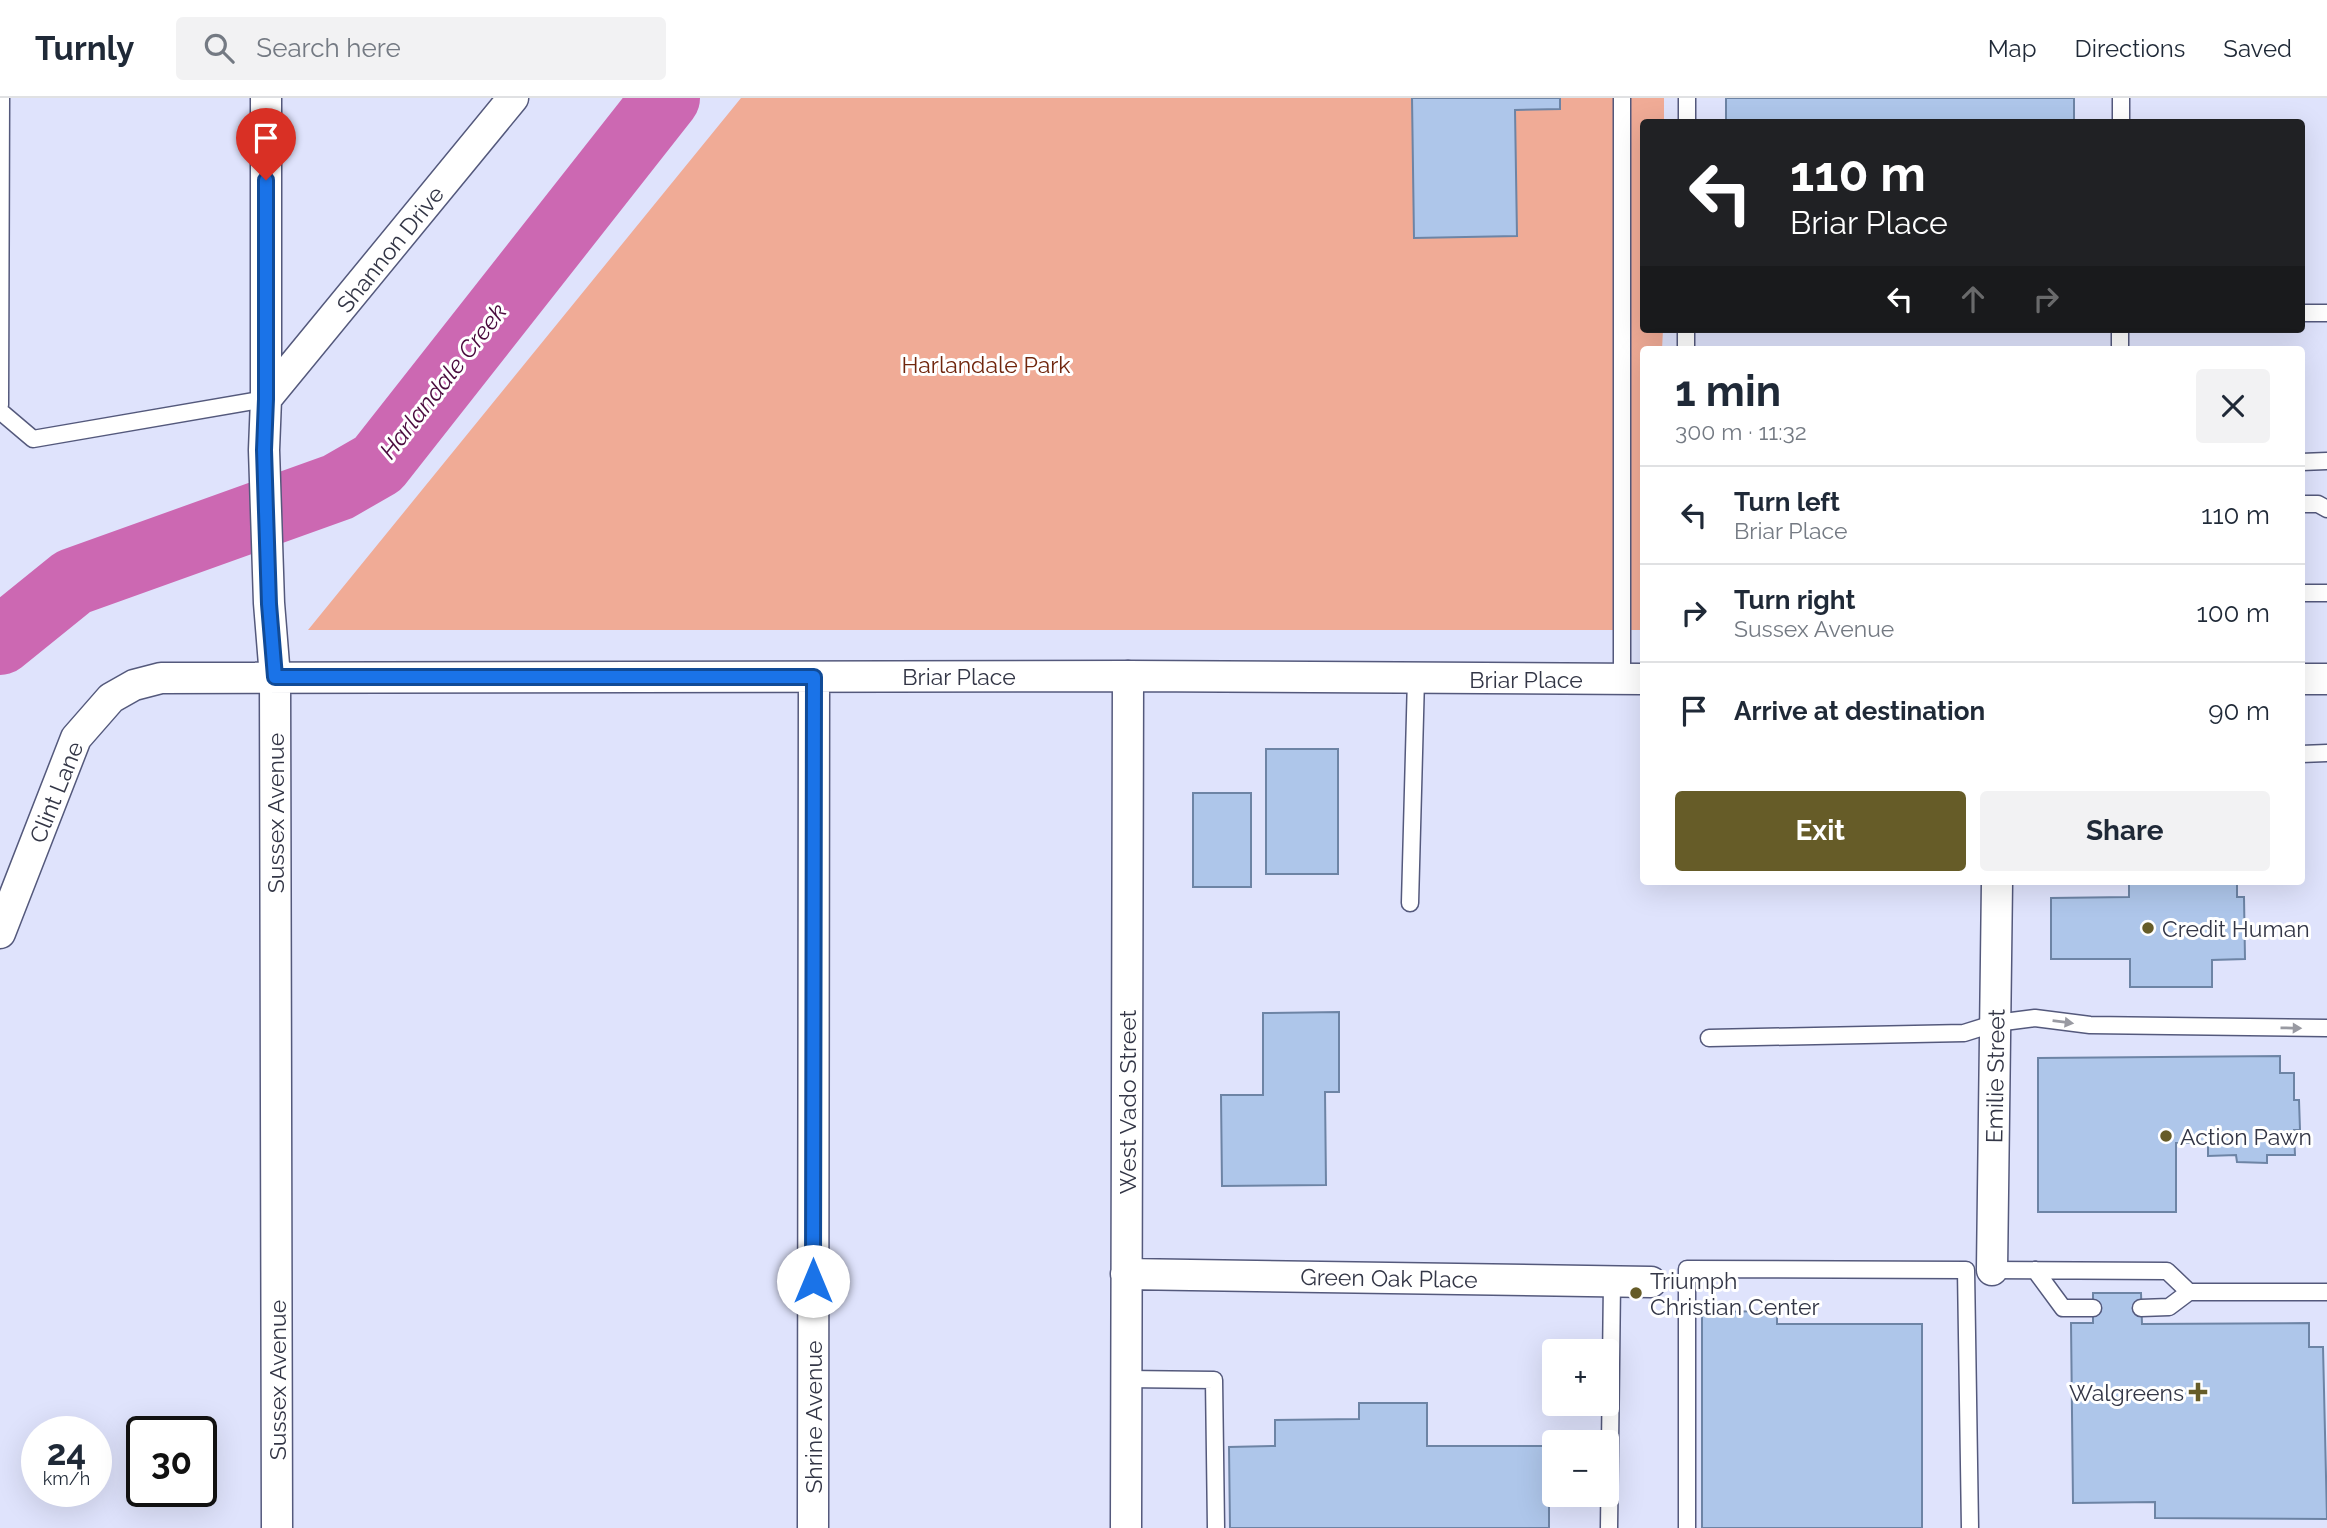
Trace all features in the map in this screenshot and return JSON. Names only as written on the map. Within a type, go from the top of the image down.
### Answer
[{"type":"street","name":"Sussex Avenue","points":[[266,98],[264,450],[269,604],[275,677],[277,1528]]},
{"type":"street","name":"Shannon Drive","points":[[266,399],[513,98]]},
{"type":"street","name":"Briar Place","points":[[275,677],[1128,676],[1633,679]]},
{"type":"street","name":"West Vado Street","points":[[1126,1528],[1128,676]]},
{"type":"street","name":"Clint Lane","points":[[0,933],[76,738],[111,698],[134,685],[161,678],[275,677]]},
{"type":"street","name":"Shrine Avenue","points":[[813,1528],[814,677]]},
{"type":"street","points":[[2305,679],[2327,679]]},
{"type":"street","name":"Emilie Street","points":[[1979,1270],[1996,1023],[1997,885]]},
{"type":"street","name":"Green Oak Place","points":[[1126,1274],[1651,1282]]},
{"type":"lane","points":[[0,405],[1,98]]},
{"type":"lane","points":[[1622,98],[1633,679]]},
{"type":"lane","points":[[1686,119],[1687,98]]},
{"type":"lane","points":[[2121,98],[2121,119]]},
{"type":"lane","points":[[2305,313],[2327,313]]},
{"type":"lane","points":[[0,411],[33,439],[266,399]]},
{"type":"lane","points":[[2305,461],[2327,461]]},
{"type":"lane","points":[[2305,504],[2318,504],[2327,509]]},
{"type":"lane","points":[[2305,593],[2327,593]]},
{"type":"lane","points":[[1410,903],[1416,678]]},
{"type":"lane","points":[[2305,754],[2327,753]]},
{"type":"lane","points":[[1709,1038],[1964,1033],[1996,1023],[2035,1018],[2090,1025],[2327,1028]]},
{"type":"lane","points":[[1687,1528],[1687,1269],[2167,1271],[2189,1292]]},
{"type":"lane","points":[[1970,1528],[1979,1270]]},
{"type":"lane","points":[[2035,1270],[2063,1308],[2093,1308]]},
{"type":"lane","points":[[1609,1528],[1612,1282]]},
{"type":"lane","points":[[2141,1308],[2169,1307],[2189,1292],[2327,1292]]},
{"type":"lane","points":[[1126,1379],[1214,1380],[1216,1528]]},
{"type":"green space","name":"Harlandale Park","points":[[741,98],[1664,98],[1664,119],[1640,119],[1640,333],[1663,333],[1662,346],[1640,346],[1640,630],[308,630]]},
{"type":"building","points":[[1412,98],[1560,98],[1560,109],[1515,110],[1517,236],[1414,238]]},
{"type":"building","points":[[1726,98],[2074,98],[2074,119],[1726,119]]},
{"type":"building","points":[[1266,749],[1338,749],[1338,874],[1266,874]]},
{"type":"building","points":[[1193,793],[1251,793],[1251,887],[1193,887]]},
{"type":"building","name":"Credit Human","points":[[2129,885],[2237,885],[2237,897],[2244,897],[2245,959],[2212,960],[2212,987],[2130,987],[2130,959],[2051,959],[2051,898],[2129,897]]},
{"type":"building","points":[[1339,1012],[1339,1092],[1325,1092],[1326,1185],[1222,1186],[1221,1095],[1263,1095],[1263,1013]]},
{"type":"building","name":"Action Pawn","points":[[2280,1056],[2280,1073],[2294,1073],[2294,1100],[2299,1100],[2300,1130],[2294,1130],[2295,1155],[2267,1155],[2267,1163],[2237,1162],[2236,1155],[2208,1156],[2208,1143],[2176,1143],[2176,1212],[2038,1212],[2038,1058]]},
{"type":"building","name":"Walgreens","points":[[2093,1293],[2141,1293],[2142,1324],[2309,1323],[2309,1347],[2323,1347],[2327,1519],[2155,1518],[2155,1502],[2073,1503],[2071,1323],[2093,1323]]},
{"type":"building","points":[[1777,1311],[1777,1324],[1922,1324],[1922,1528],[1702,1528],[1702,1312]]},
{"type":"building","points":[[1359,1403],[1427,1403],[1427,1446],[1542,1446],[1542,1507],[1549,1507],[1549,1528],[1230,1528],[1229,1447],[1275,1446],[1275,1420],[1359,1419]]},
{"type":"waterway","name":"Harlandale Creek","points":[[0,641],[73,582],[338,487],[378,464],[666,98]]},
{"type":"place","name":"Credit Human","points":[[2148,928]]},
{"type":"place","name":"Action Pawn","points":[[2166,1136]]},
{"type":"place","name":"Triumph Christian Center","points":[[1636,1293]]},
{"type":"place","name":"Walgreens","points":[[2198,1392]]},
{"type":"route","points":[[266,180],[264,450],[269,604],[275,677],[814,677],[813,1281]]}]
